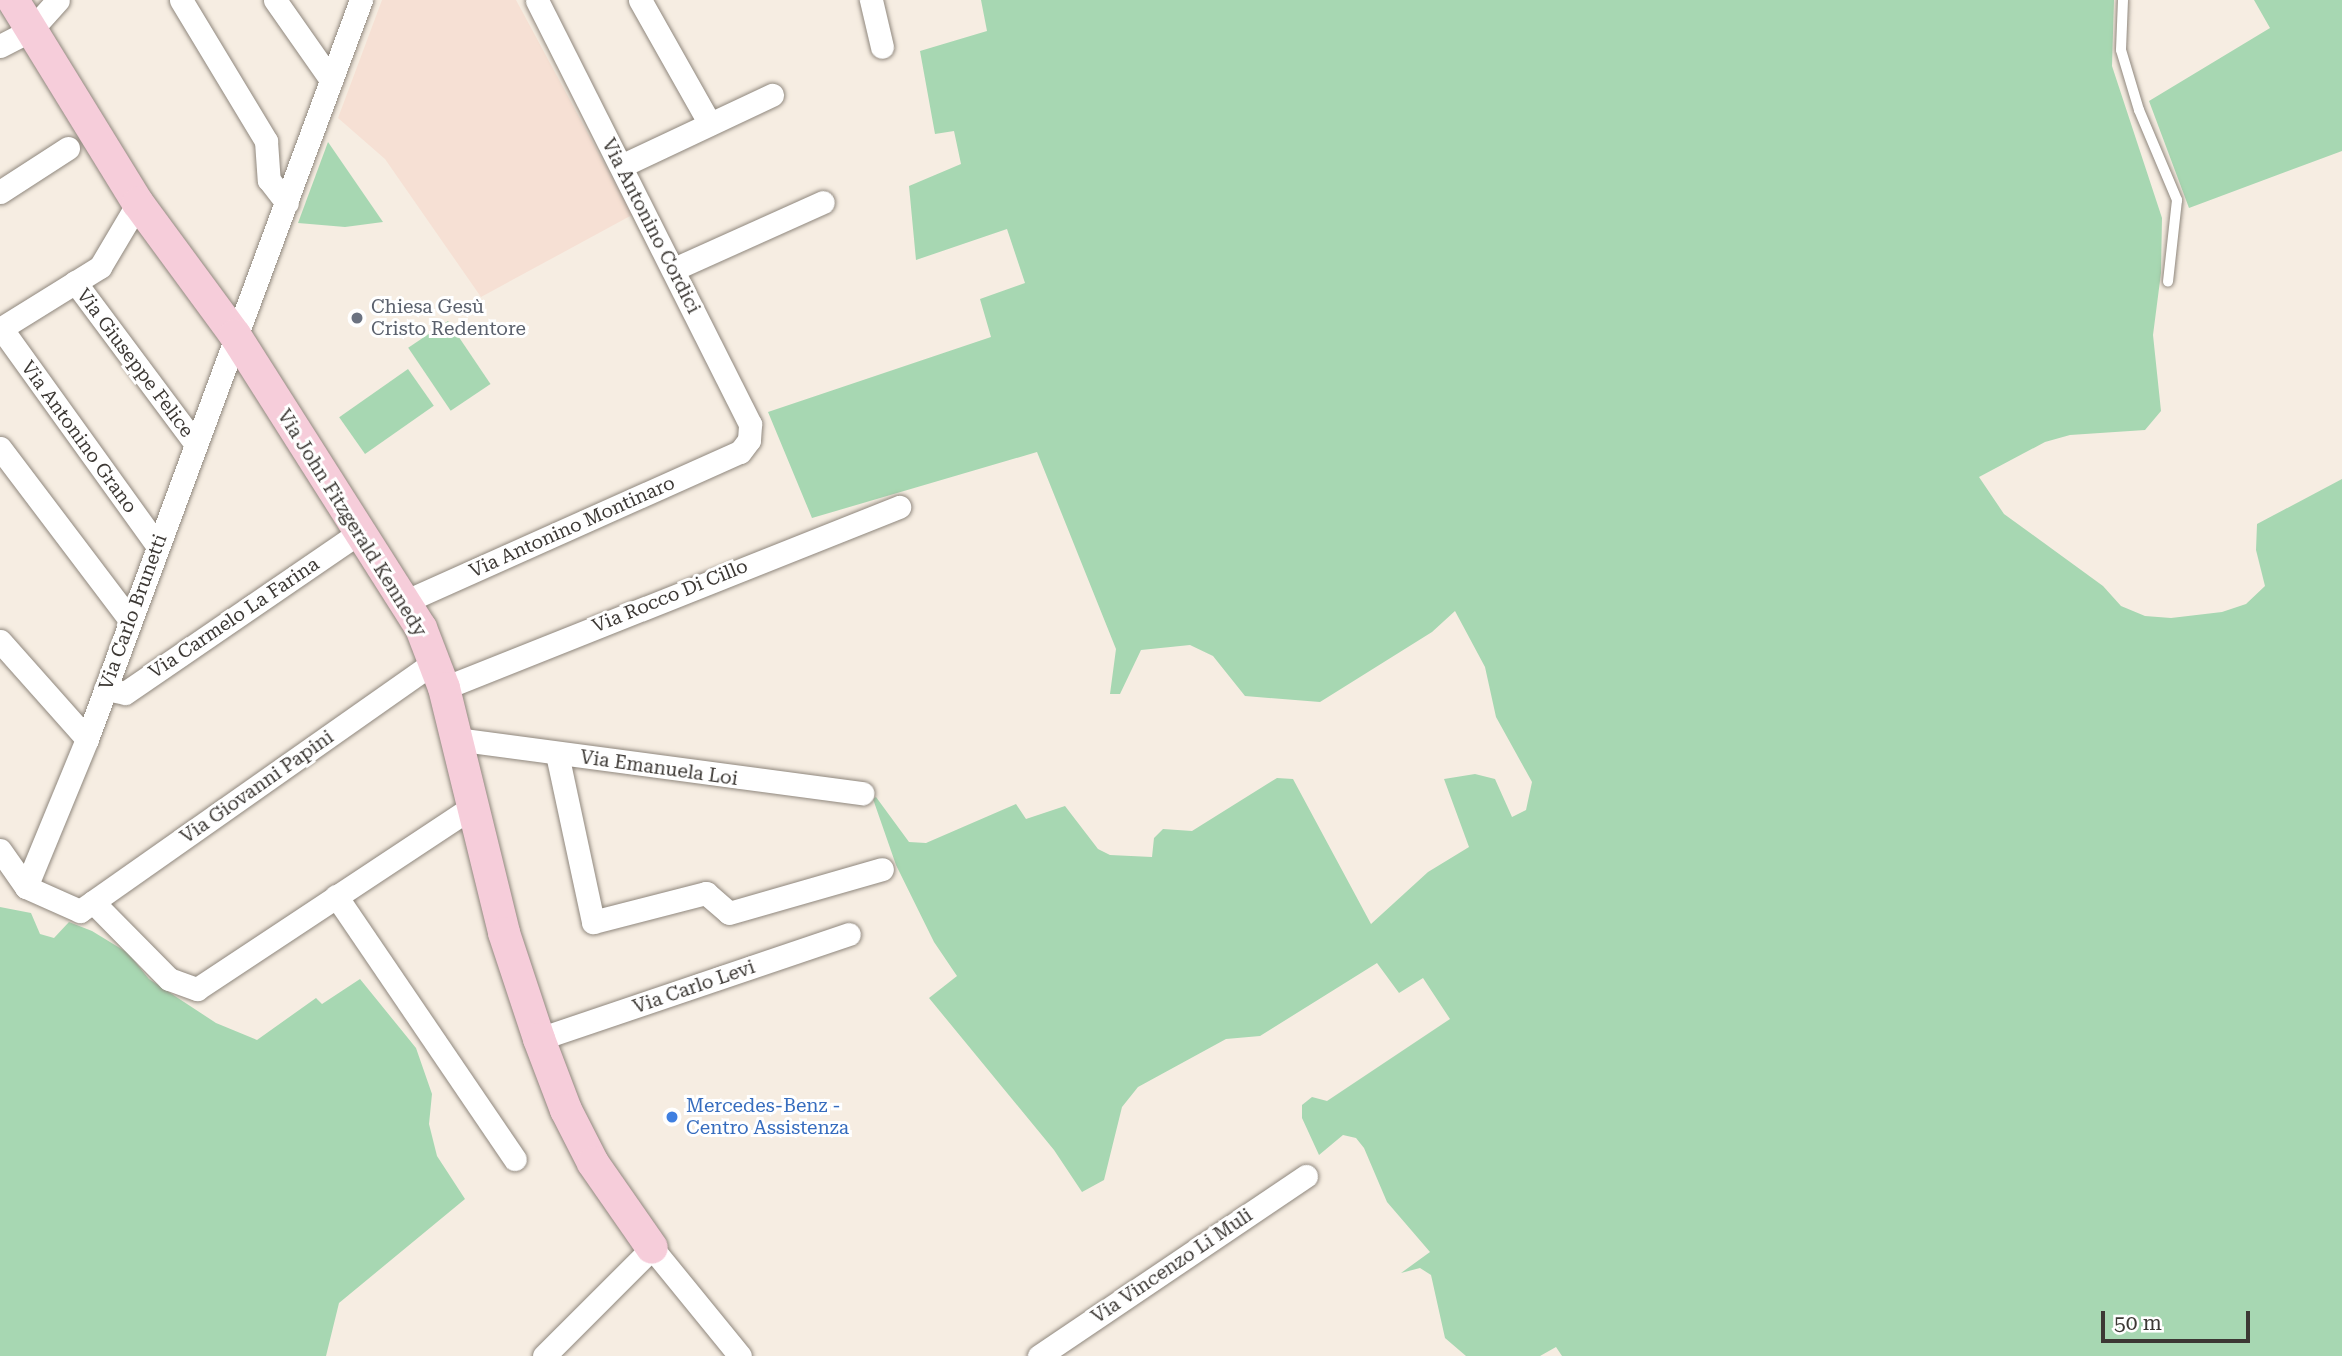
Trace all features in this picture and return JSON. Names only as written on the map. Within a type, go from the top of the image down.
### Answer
[{"type":"street","name":"Via John Fitzgerald Kennedy","points":[[13,0],[138,204],[235,335],[404,601],[439,675],[504,933],[566,1110],[593,1163],[653,1248]]},
{"type":"street","points":[[0,46],[31,30],[58,0]]},
{"type":"street","points":[[181,0],[266,141],[269,180],[287,203]]},
{"type":"street","points":[[275,0],[331,80]]},
{"type":"street","name":"Via Carlo Brunetti","points":[[26,887],[87,739],[360,0]]},
{"type":"street","name":"Via Antonino Cordici","points":[[537,0],[750,424],[749,440],[740,452]]},
{"type":"street","points":[[640,0],[710,124]]},
{"type":"street","points":[[871,0],[882,47]]},
{"type":"street","points":[[621,166],[772,95]]},
{"type":"street","points":[[0,192],[68,148]]},
{"type":"street","points":[[674,269],[823,202]]},
{"type":"street","points":[[1,328],[100,267],[138,204]]},
{"type":"street","name":"Via Giuseppe Felice","points":[[75,282],[195,443]]},
{"type":"street","name":"Via Antonino Grano","points":[[1,328],[158,545]]},
{"type":"street","points":[[0,448],[130,620]]},
{"type":"street","name":"Via Antonino Montinaro","points":[[404,601],[740,452]]},
{"type":"street","name":"Via Rocco Di Cillo","points":[[439,675],[899,507]]},
{"type":"street","name":"Via Carmelo La Farina","points":[[105,690],[125,693],[360,532]]},
{"type":"street","points":[[0,640],[87,739]]},
{"type":"street","name":"Via Giovanni Papini","points":[[86,907],[439,675]]},
{"type":"street","name":"Via Emanuela Loi","points":[[456,739],[862,793]]},
{"type":"street","points":[[557,754],[593,922],[706,893],[729,914],[883,869]]},
{"type":"street","points":[[0,850],[26,887],[86,907],[169,979],[197,989],[473,806]]},
{"type":"street","points":[[335,896],[515,1159]]},
{"type":"street","name":"Via Carlo Levi","points":[[539,1039],[849,934]]},
{"type":"street","name":"Via Vincenzo Li Muli","points":[[1039,1356],[1306,1176]]},
{"type":"street","points":[[544,1356],[653,1248],[740,1356]]},
{"type":"lane","points":[[2123,0],[2121,50],[2139,110],[2177,200],[2168,282]]},
{"type":"shaded area","points":[[382,0],[516,0],[632,215],[481,297],[385,159],[338,118]]},
{"type":"green space","points":[[981,0],[2114,0],[2112,66],[2162,218],[2161,273],[2153,335],[2161,411],[2145,430],[2070,435],[2045,442],[1979,477],[2004,514],[2103,586],[2121,606],[2145,616],[2171,618],[2222,612],[2246,604],[2265,586],[2256,550],[2257,524],[2342,479],[2342,1356],[1562,1356],[1556,1347],[1540,1356],[1466,1356],[1445,1338],[1431,1275],[1420,1268],[1401,1273],[1430,1252],[1387,1202],[1364,1148],[1356,1138],[1343,1135],[1319,1155],[1302,1118],[1302,1105],[1312,1097],[1327,1101],[1450,1019],[1423,978],[1399,993],[1377,963],[1260,1036],[1226,1039],[1138,1087],[1122,1107],[1104,1180],[1082,1192],[1054,1150],[929,998],[957,976],[934,942],[896,865],[873,799],[876,797],[909,842],[926,843],[1016,804],[1026,819],[1065,806],[1098,849],[1110,855],[1152,857],[1154,838],[1163,829],[1192,831],[1277,778],[1293,779],[1371,924],[1428,872],[1469,847],[1444,779],[1475,774],[1495,779],[1512,817],[1526,810],[1532,782],[1496,717],[1485,667],[1455,611],[1432,632],[1320,702],[1245,696],[1213,656],[1190,645],[1141,650],[1120,694],[1110,694],[1116,649],[1037,452],[812,518],[768,412],[991,337],[980,299],[1025,283],[1007,229],[916,260],[909,186],[961,164],[954,131],[935,134],[920,51],[987,31]]},
{"type":"green space","points":[[2254,0],[2342,0],[2342,151],[2189,208],[2149,101],[2270,28]]},
{"type":"green space","points":[[328,142],[383,222],[345,227],[298,223]]},
{"type":"green space","points":[[448,321],[490,384],[451,411],[408,348]]},
{"type":"green space","points":[[408,369],[434,406],[365,454],[339,417]]},
{"type":"green space","points":[[0,907],[31,913],[40,934],[54,938],[69,922],[92,931],[128,953],[149,979],[216,1023],[257,1040],[316,998],[322,1004],[360,979],[416,1048],[432,1094],[429,1124],[437,1156],[465,1199],[339,1303],[326,1356],[0,1356]]},
{"type":"place","name":"Chiesa Gesù Cristo Redentore","points":[[357,318]]},
{"type":"place","name":"Mercedes-Benz - Centro Assistenza","points":[[672,1117]]}]
